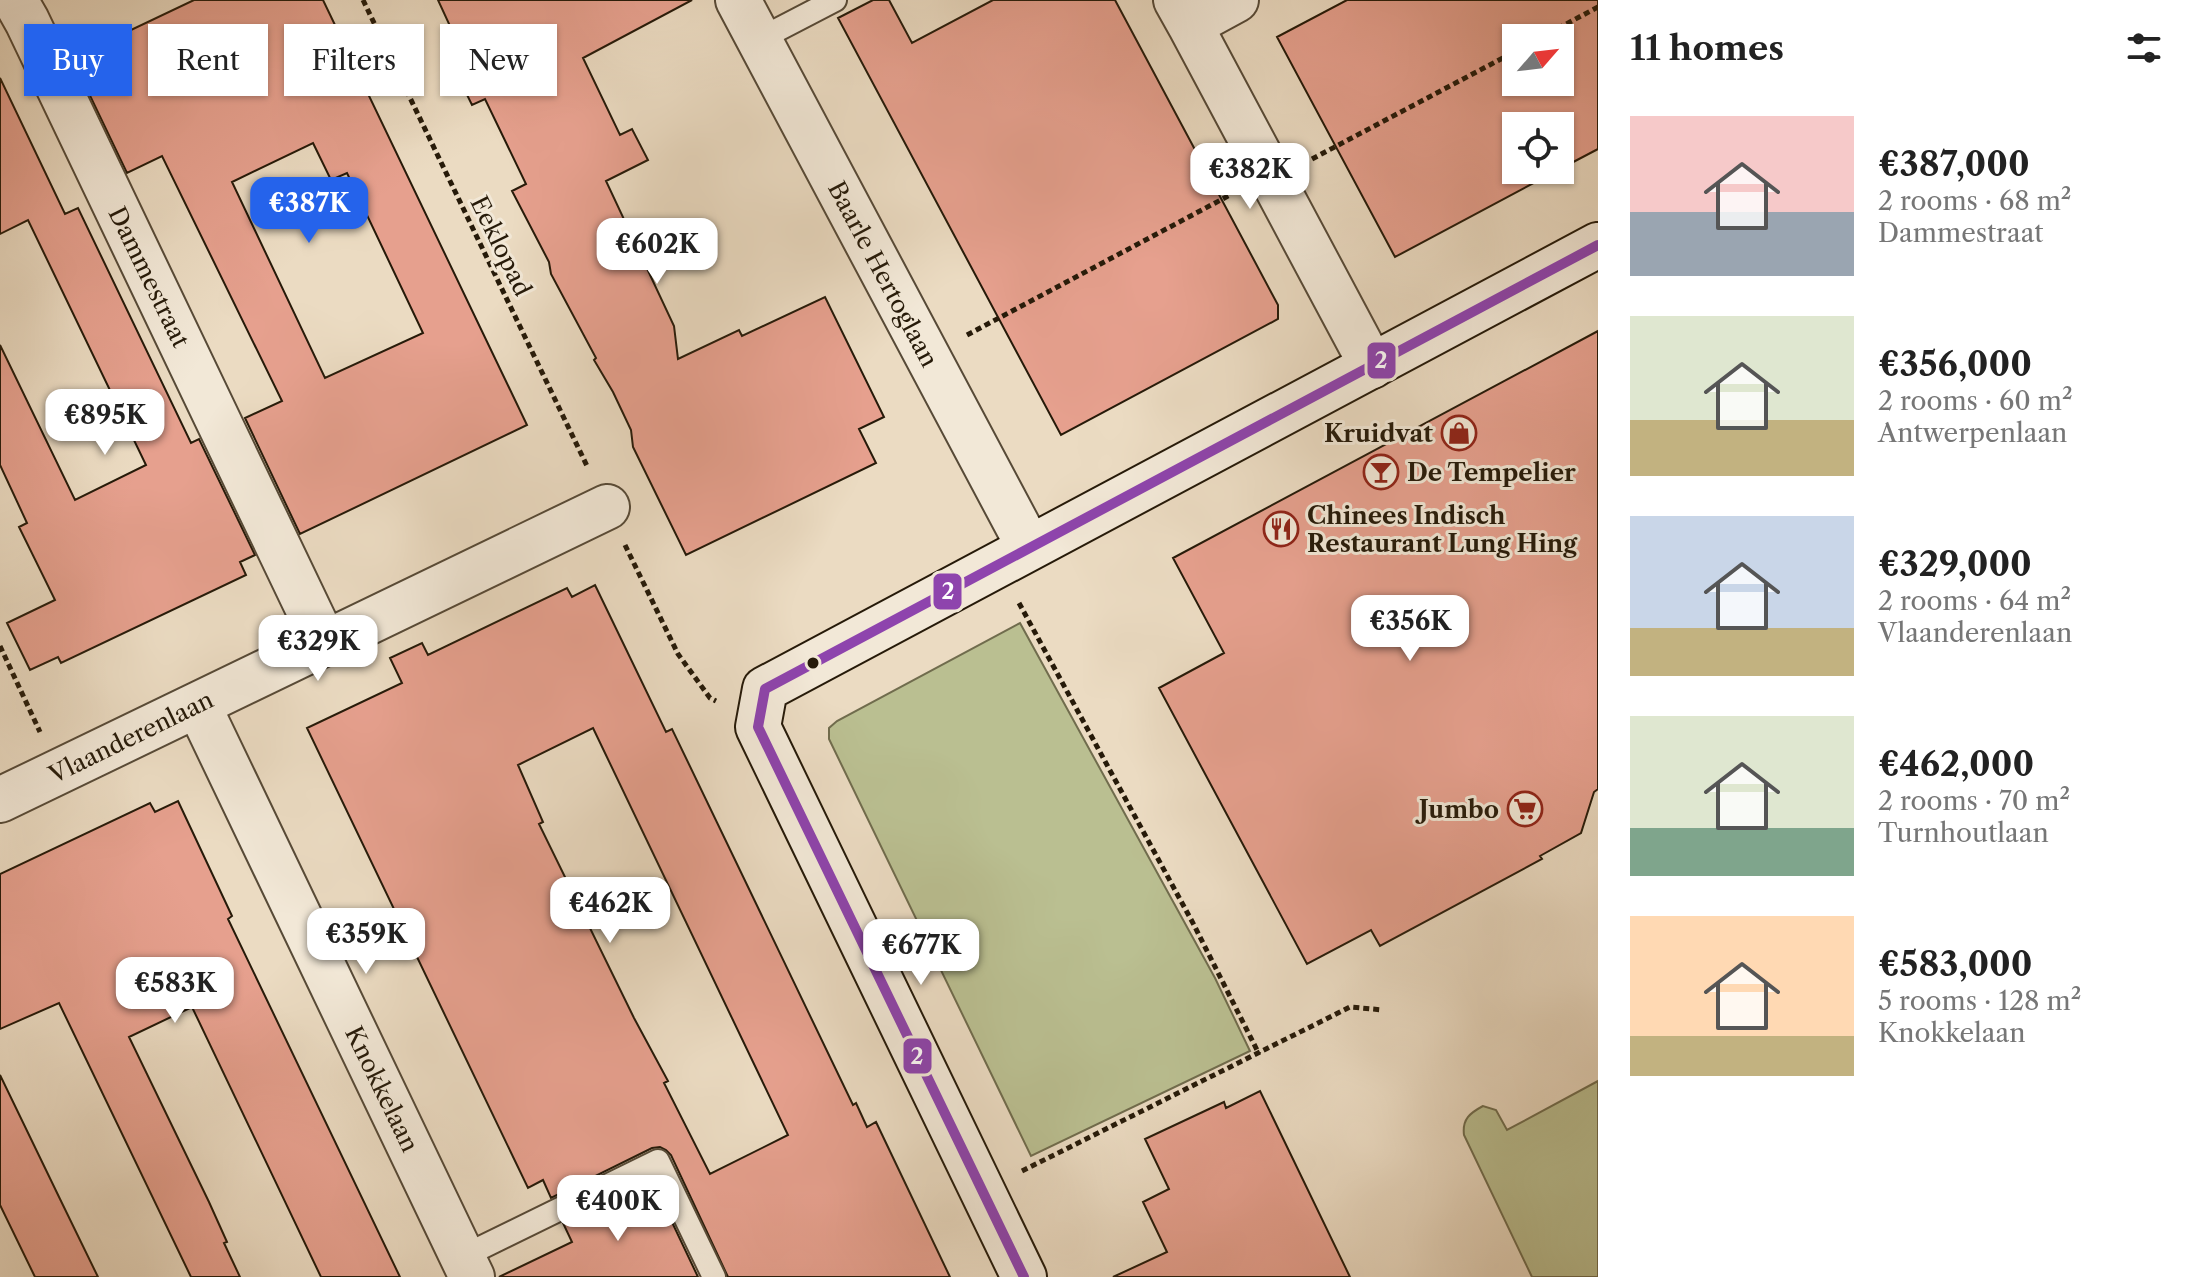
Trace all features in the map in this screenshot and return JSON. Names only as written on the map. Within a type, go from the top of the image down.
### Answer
[{"type":"street","name":"Dammestraat","points":[[15,0],[324,642]]},
{"type":"street","name":"Baarle Hertoglaan","points":[[738,0],[1029,547]]},
{"type":"street","points":[[1236,0],[1183,12],[1372,366]]},
{"type":"street","points":[[1024,1277],[758,727],[765,689],[1598,245]]},
{"type":"street","name":"Vlaanderenlaan","points":[[0,800],[607,507]]},
{"type":"street","name":"Knokkelaan","points":[[198,705],[467,1267]]},
{"type":"lane","points":[[758,40],[835,0]]},
{"type":"lane","name":"Knokkelaan","points":[[467,1267],[658,1161],[714,1277]]},
{"type":"path","name":"Eeklopad","points":[[363,0],[678,654],[710,698],[758,727]]},
{"type":"path","points":[[1566,24],[1598,7]]},
{"type":"path","points":[[1272,180],[1502,58]]},
{"type":"path","points":[[969,334],[1229,196]]},
{"type":"path","points":[[1016,598],[1194,925],[1259,1054]]},
{"type":"path","points":[[0,646],[59,772]]},
{"type":"path","points":[[982,1192],[1350,1007],[1383,1010]]},
{"type":"green space","points":[[1020,623],[1215,978],[1250,1051],[1031,1156],[829,739],[829,728],[837,721]]},
{"type":"green space","points":[[1598,1081],[1598,1277],[1532,1277],[1464,1135],[1464,1125],[1471,1114],[1483,1106],[1496,1110],[1507,1130]]},
{"type":"building","points":[[194,0],[323,0],[335,24],[284,24],[284,96],[369,96],[527,425],[300,534],[245,418],[282,401],[162,156],[127,173],[90,96],[132,96],[132,29]],"holes":[[[313,143],[331,180],[347,173],[423,333],[325,378],[232,182]]]},
{"type":"building","points":[[438,0],[692,0],[583,58],[620,135],[632,129],[648,160],[606,181],[674,326],[678,359],[739,330],[742,336],[825,297],[884,417],[859,429],[876,463],[686,555],[633,447],[631,430],[613,392],[594,360],[596,358],[551,274],[549,262],[512,191],[526,184],[485,99],[472,105],[468,96],[557,96],[557,24],[449,24]]},
{"type":"building","points":[[873,0],[889,0],[912,43],[993,0],[1115,0],[1278,305],[1278,319],[1061,435],[838,18]]},
{"type":"building","points":[[1347,0],[1598,0],[1598,149],[1574,162],[1574,112],[1502,112],[1502,184],[1532,184],[1395,257],[1277,37]]},
{"type":"building","points":[[0,78],[65,214],[78,208],[191,443],[199,439],[255,555],[240,562],[246,575],[61,663],[58,657],[30,670],[7,623],[55,600],[19,527],[27,523],[0,465],[0,345],[75,500],[146,465],[28,220],[0,234]]},
{"type":"building","points":[[1598,331],[1598,789],[1594,792],[1581,833],[1540,856],[1542,859],[1380,946],[1371,930],[1307,964],[1159,688],[1224,653],[1173,558]]},
{"type":"building","points":[[595,585],[666,732],[672,729],[853,1105],[856,1103],[867,1127],[876,1122],[950,1277],[728,1277],[671,1155],[660,1147],[652,1148],[551,1198],[543,1180],[528,1188],[307,728],[402,683],[390,658],[422,643],[428,655],[567,588],[572,597]],"holes":[[[593,728],[788,1135],[710,1174],[664,1083],[668,1081],[539,824],[543,822],[518,765]]]},
{"type":"building","points":[[178,801],[232,916],[228,919],[400,1277],[321,1277],[192,1007],[129,1037],[209,1202],[240,1277],[191,1277],[59,1003],[0,1029],[0,874],[150,803],[155,812]]},
{"type":"building","points":[[0,1075],[98,1277],[35,1277],[0,1205]]},
{"type":"building","points":[[1260,1091],[1350,1277],[1113,1277],[1167,1252],[1143,1202],[1169,1189],[1145,1139],[1224,1102],[1226,1108]]},
{"type":"building","points":[[652,1180],[698,1277],[499,1277],[572,1242],[563,1223]]},
{"type":"transit line","name":"2","points":[[758,727],[765,689],[1598,245]]},
{"type":"transit line","name":"2","points":[[758,727],[1024,1277]]},
{"type":"place","name":"Kruidvat","points":[[1459,433]]},
{"type":"place","name":"De Tempelier","points":[[1381,472]]},
{"type":"place","name":"Chinees Indisch Restaurant Lung Hing","points":[[1281,529]]},
{"type":"place","name":"Jumbo","points":[[1525,809]]}]
